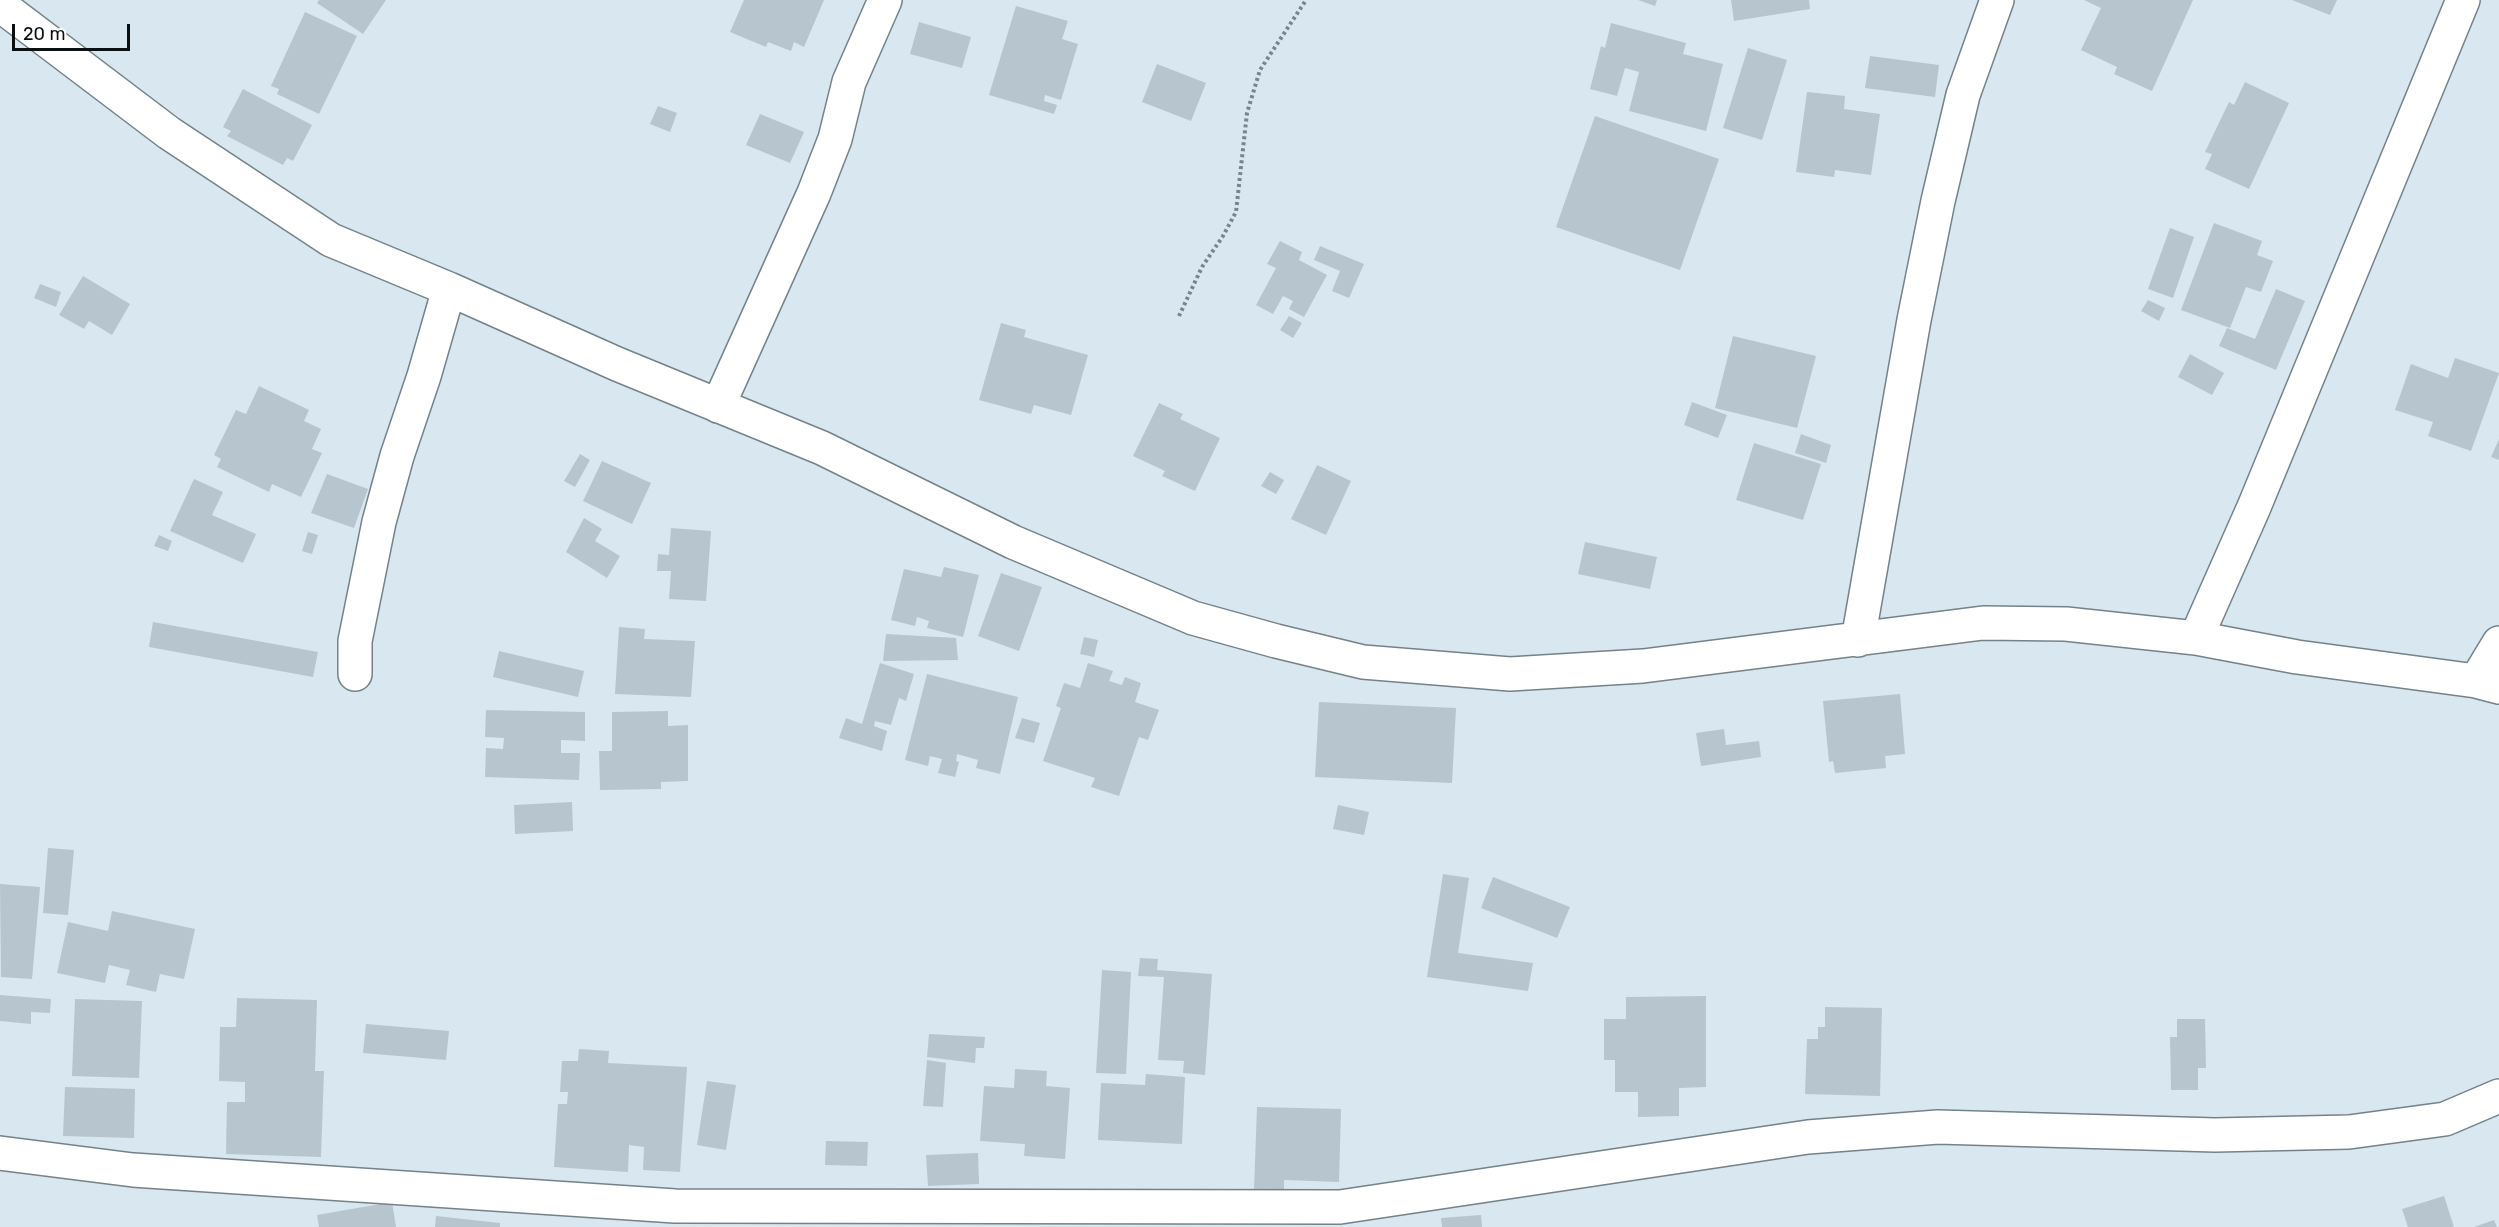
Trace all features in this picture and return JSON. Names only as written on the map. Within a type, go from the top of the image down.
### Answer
[{"type":"street","points":[[718,406],[814,193],[835,139],[849,82],[885,0]]},
{"type":"street","points":[[1858,640],[1914,320],[1938,201],[1963,95],[1997,0]]},
{"type":"street","points":[[2196,638],[2254,507],[2463,0]]},
{"type":"street","points":[[0,5],[169,133],[332,240],[617,364],[822,448],[1013,542],[1193,618],[1363,662],[1510,674],[1643,666],[1983,623],[2066,624],[2196,638],[2297,657],[2488,684],[2499,643]]},
{"type":"street","points":[[355,675],[355,641],[379,522],[449,289]]},
{"type":"street","points":[[0,1153],[133,1170],[675,1206],[1215,1217],[1340,1207],[1808,1137],[1938,1127],[2215,1135],[2349,1132],[2445,1119],[2499,1096]]},
{"type":"path","points":[[1179,316],[1202,267],[1223,237],[1236,212],[1247,113],[1260,70],[1306,0]]},
{"type":"building","points":[[319,0],[386,0],[363,34],[317,3]]},
{"type":"building","points":[[744,0],[824,0],[804,47],[794,42],[791,51],[768,42],[766,47],[730,32]]},
{"type":"building","points":[[1638,0],[1657,0],[1655,6]]},
{"type":"building","points":[[1731,0],[1809,0],[1810,9],[1734,21]]},
{"type":"building","points":[[2084,0],[2193,0],[2152,91],[2114,74],[2117,67],[2081,50],[2101,8]]},
{"type":"building","points":[[2292,0],[2337,0],[2330,15]]},
{"type":"building","points":[[1016,6],[1068,21],[1062,39],[1078,44],[1061,100],[1045,95],[1044,101],[1057,105],[1054,114],[989,95]]},
{"type":"building","points":[[305,12],[357,36],[319,114],[277,94],[279,89],[271,86]]},
{"type":"building","points":[[919,22],[971,37],[962,68],[910,54]]},
{"type":"building","points":[[1611,23],[1686,43],[1683,54],[1723,64],[1706,131],[1629,111],[1639,72],[1625,68],[1617,96],[1590,89],[1601,46],[1605,48]]},
{"type":"building","points":[[1748,48],[1787,60],[1762,140],[1723,128]]},
{"type":"building","points":[[1870,56],[1939,65],[1935,97],[1865,88]]},
{"type":"building","points":[[1157,64],[1206,83],[1191,121],[1142,102]]},
{"type":"building","points":[[2245,82],[2289,103],[2249,189],[2205,169],[2212,154],[2205,152],[2229,102],[2234,105]]},
{"type":"building","points":[[243,89],[312,125],[293,161],[287,158],[283,165],[227,136],[231,131],[223,127]]},
{"type":"building","points":[[1807,92],[1845,96],[1844,109],[1880,114],[1871,175],[1835,170],[1834,177],[1796,172]]},
{"type":"building","points":[[658,106],[677,113],[670,132],[650,124]]},
{"type":"building","points":[[760,114],[804,132],[790,163],[746,145]]},
{"type":"building","points":[[1595,116],[1719,159],[1680,270],[1556,227]]},
{"type":"building","points":[[2214,223],[2262,241],[2257,255],[2273,261],[2261,292],[2246,287],[2230,328],[2181,310]]},
{"type":"building","points":[[2170,228],[2194,237],[2173,298],[2148,289]]},
{"type":"building","points":[[1280,241],[1302,252],[1299,260],[1327,275],[1304,317],[1289,309],[1293,301],[1283,296],[1273,314],[1256,305],[1276,268],[1267,264]]},
{"type":"building","points":[[1320,246],[1364,264],[1349,298],[1332,291],[1340,271],[1314,260]]},
{"type":"building","points":[[83,276],[130,304],[112,335],[89,321],[84,329],[59,315]]},
{"type":"building","points":[[40,284],[61,292],[56,307],[34,298]]},
{"type":"building","points":[[2276,289],[2305,301],[2276,370],[2219,346],[2227,328],[2255,339]]},
{"type":"building","points":[[2148,300],[2165,308],[2159,321],[2141,311]]},
{"type":"building","points":[[1289,316],[1302,323],[1293,338],[1280,330]]},
{"type":"building","points":[[1001,323],[1026,330],[1024,337],[1088,355],[1071,415],[1034,405],[1031,414],[979,400]]},
{"type":"building","points":[[1733,336],[1816,356],[1797,428],[1715,408]]},
{"type":"building","points":[[2190,354],[2224,373],[2212,395],[2178,377]]},
{"type":"building","points":[[2455,358],[2499,373],[2471,451],[2428,436],[2433,422],[2395,410],[2411,364],[2448,378]]},
{"type":"building","points":[[259,386],[309,410],[304,421],[321,429],[312,449],[322,453],[301,497],[272,484],[269,492],[217,467],[221,459],[214,455],[236,410],[246,414]]},
{"type":"building","points":[[1692,402],[1727,415],[1718,438],[1684,425]]},
{"type":"building","points":[[1159,403],[1183,414],[1180,419],[1220,438],[1195,491],[1162,476],[1165,471],[1133,456]]},
{"type":"building","points":[[1801,434],[1831,445],[1826,463],[1795,453]]},
{"type":"building","points":[[2499,439],[2499,460],[2491,457]]},
{"type":"building","points":[[1754,443],[1821,464],[1803,520],[1736,500]]},
{"type":"building","points":[[580,454],[590,460],[575,487],[564,481]]},
{"type":"building","points":[[602,461],[651,483],[632,524],[583,501]]},
{"type":"building","points":[[1317,465],[1351,481],[1326,535],[1291,519]]},
{"type":"building","points":[[1270,472],[1284,480],[1276,494],[1261,486]]},
{"type":"building","points":[[327,474],[368,489],[354,528],[311,513]]},
{"type":"building","points":[[194,479],[223,492],[212,515],[256,534],[243,563],[170,531]]},
{"type":"building","points":[[584,518],[602,529],[595,541],[620,556],[607,578],[566,552]]},
{"type":"building","points":[[671,528],[711,531],[706,601],[669,599],[671,571],[657,571],[658,554],[669,555]]},
{"type":"building","points":[[308,532],[318,535],[312,554],[302,551]]},
{"type":"building","points":[[159,535],[172,541],[168,551],[154,546]]},
{"type":"building","points":[[1585,542],[1657,557],[1650,589],[1578,574]]},
{"type":"building","points":[[944,567],[979,575],[963,637],[927,628],[929,621],[917,617],[915,626],[891,620],[904,569],[941,577]]},
{"type":"building","points":[[1001,573],[1042,587],[1019,651],[978,636]]},
{"type":"building","points":[[153,622],[318,652],[313,677],[149,647]]},
{"type":"building","points":[[619,627],[645,629],[644,639],[695,641],[691,697],[615,694]]},
{"type":"building","points":[[886,634],[956,638],[958,660],[883,661]]},
{"type":"building","points":[[1084,637],[1098,640],[1094,657],[1080,654]]},
{"type":"building","points":[[499,651],[584,671],[578,697],[493,677]]},
{"type":"building","points":[[880,663],[914,674],[906,701],[899,698],[891,725],[875,721],[874,726],[887,731],[882,751],[839,738],[846,718],[862,724]]},
{"type":"building","points":[[1088,663],[1113,671],[1109,681],[1122,685],[1125,677],[1141,683],[1135,702],[1159,710],[1148,740],[1139,737],[1119,796],[1091,787],[1095,778],[1043,761],[1061,708],[1056,706],[1064,683],[1080,688]]},
{"type":"building","points":[[927,674],[1018,697],[1000,774],[976,768],[978,760],[957,754],[956,761],[959,762],[955,777],[938,773],[942,759],[930,756],[928,766],[905,760]]},
{"type":"building","points":[[1900,694],[1905,754],[1885,756],[1886,768],[1835,773],[1833,761],[1829,762],[1823,701]]},
{"type":"building","points":[[1319,702],[1456,708],[1452,783],[1315,777]]},
{"type":"building","points":[[486,710],[585,712],[585,741],[561,740],[561,753],[580,753],[579,780],[485,777],[486,748],[503,749],[504,738],[485,737]]},
{"type":"building","points":[[668,711],[668,726],[688,725],[688,781],[661,782],[661,789],[600,790],[599,751],[612,751],[612,712]]},
{"type":"building","points":[[1022,718],[1040,723],[1034,743],[1015,738]]},
{"type":"building","points":[[1724,729],[1726,745],[1759,741],[1761,757],[1701,766],[1696,733]]},
{"type":"building","points":[[572,802],[573,831],[515,834],[514,805]]},
{"type":"building","points":[[1338,805],[1369,812],[1364,835],[1333,829]]},
{"type":"building","points":[[48,848],[74,850],[68,915],[43,913]]},
{"type":"building","points":[[1443,874],[1469,878],[1458,953],[1533,963],[1528,991],[1427,977]]},
{"type":"building","points":[[1493,877],[1570,907],[1557,938],[1481,908]]},
{"type":"building","points":[[0,884],[40,887],[32,979],[1,977]]},
{"type":"building","points":[[112,911],[195,929],[184,979],[160,974],[156,992],[126,985],[130,970],[109,965],[105,983],[57,973],[68,922],[108,931]]},
{"type":"building","points":[[1140,958],[1158,959],[1157,970],[1212,974],[1205,1075],[1183,1073],[1184,1061],[1158,1060],[1164,977],[1138,976]]},
{"type":"building","points":[[1102,970],[1131,972],[1126,1074],[1096,1073]]},
{"type":"building","points":[[0,995],[51,999],[50,1013],[31,1012],[31,1024],[0,1021]]},
{"type":"building","points":[[1706,996],[1706,1087],[1679,1088],[1679,1116],[1638,1117],[1638,1092],[1615,1092],[1615,1060],[1604,1060],[1604,1019],[1626,1019],[1626,997]]},
{"type":"building","points":[[237,998],[317,1000],[315,1071],[324,1071],[321,1157],[226,1154],[227,1102],[245,1102],[245,1082],[219,1081],[220,1027],[236,1027]]},
{"type":"building","points":[[75,999],[142,1001],[139,1078],[72,1076]]},
{"type":"building","points":[[1825,1007],[1882,1008],[1880,1096],[1805,1094],[1807,1039],[1818,1039],[1818,1027],[1825,1027]]},
{"type":"building","points":[[2177,1019],[2205,1019],[2206,1068],[2198,1068],[2198,1090],[2171,1090],[2170,1037],[2177,1037]]},
{"type":"building","points":[[366,1024],[449,1031],[446,1060],[363,1053]]},
{"type":"building","points":[[929,1034],[985,1037],[984,1048],[976,1048],[975,1063],[927,1057]]},
{"type":"building","points":[[579,1049],[609,1051],[608,1063],[687,1067],[680,1172],[643,1170],[644,1147],[629,1145],[628,1172],[554,1167],[558,1104],[567,1104],[568,1092],[560,1092],[562,1061],[578,1061]]},
{"type":"building","points":[[927,1060],[946,1063],[943,1107],[923,1106]]},
{"type":"building","points":[[1015,1069],[1047,1071],[1046,1086],[1070,1088],[1065,1159],[1024,1156],[1025,1144],[980,1141],[984,1086],[1014,1088]]},
{"type":"building","points":[[1146,1074],[1185,1077],[1182,1144],[1098,1140],[1101,1083],[1145,1085]]},
{"type":"building","points":[[707,1081],[736,1085],[726,1150],[697,1145]]},
{"type":"building","points":[[65,1087],[135,1089],[134,1138],[63,1136]]},
{"type":"building","points":[[1257,1107],[1341,1109],[1339,1182],[1284,1180],[1284,1191],[1254,1190]]},
{"type":"building","points":[[826,1141],[868,1142],[867,1166],[825,1165]]},
{"type":"building","points":[[978,1153],[979,1184],[928,1186],[926,1155]]},
{"type":"building","points":[[2444,1196],[2454,1227],[2408,1227],[2402,1209]]},
{"type":"building","points":[[392,1202],[396,1227],[319,1227],[317,1215]]},
{"type":"building","points":[[1481,1215],[1482,1227],[1442,1227],[1441,1218]]},
{"type":"building","points":[[436,1216],[500,1223],[500,1227],[435,1227]]},
{"type":"building","points":[[2494,1220],[2497,1227],[2474,1227]]}]
